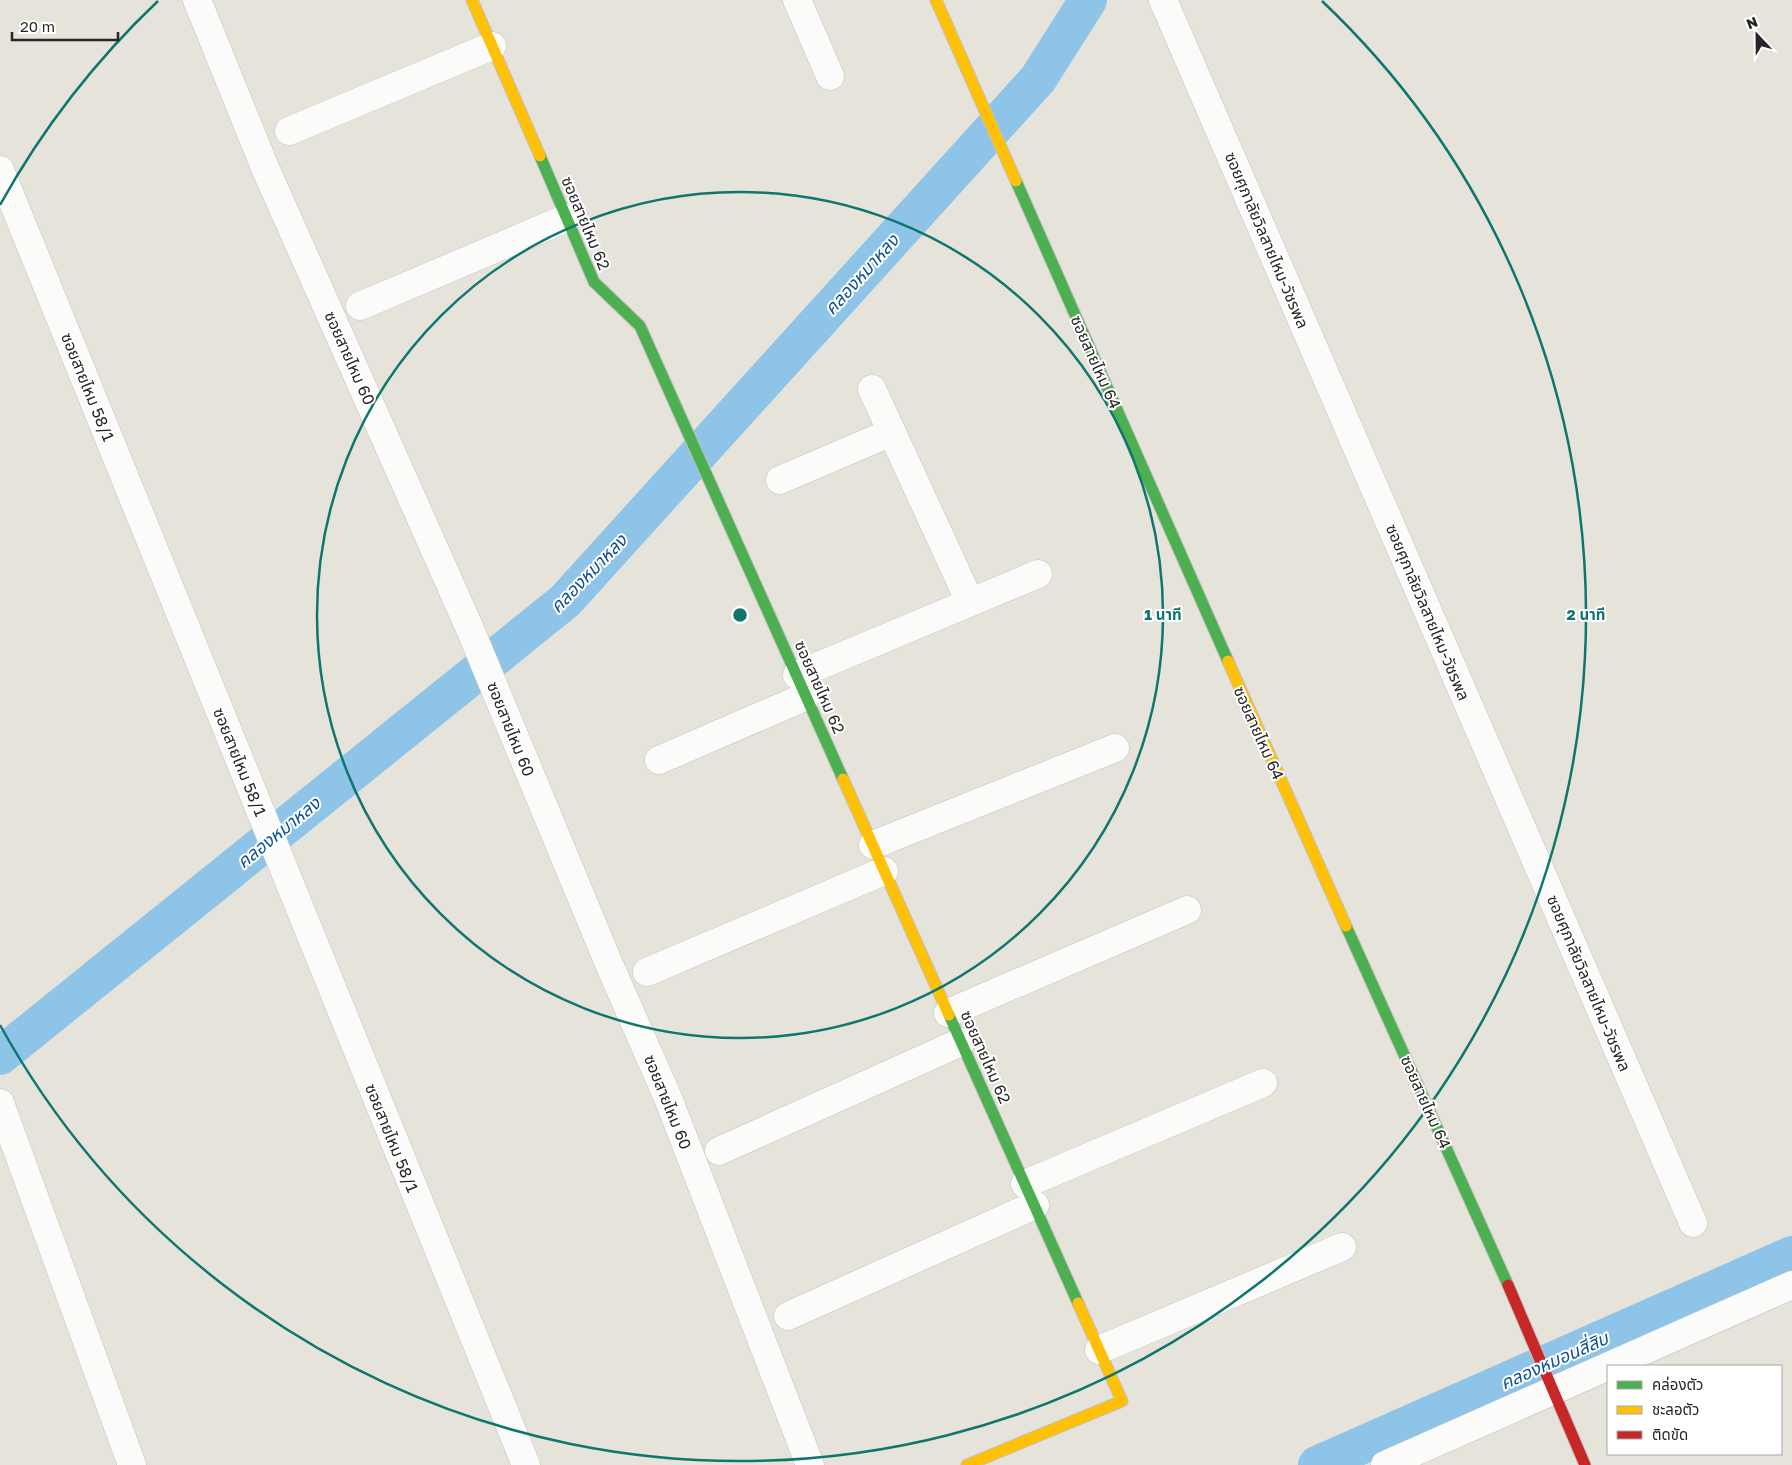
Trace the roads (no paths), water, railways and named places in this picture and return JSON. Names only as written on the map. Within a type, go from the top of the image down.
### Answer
[{"type":"street","name":"ซอยสายไหม 60","points":[[197,0],[266,170],[470,628],[668,1098],[810,1465]]},
{"type":"street","name":"ซอยสายไหม 62","points":[[472,0],[594,282],[640,326],[1122,1401],[968,1465]]},
{"type":"street","points":[[797,0],[830,76]]},
{"type":"street","name":"ซอยสายไหม 64","points":[[936,0],[1272,761],[1518,1306],[1585,1465]]},
{"type":"street","name":"ซอยศุภาลัยวิลสายไหม-วัชรพล","points":[[1163,0],[1693,1223]]},
{"type":"street","points":[[289,131],[492,46]]},
{"type":"street","name":"ซอยสายไหม 58/1","points":[[0,170],[526,1465]]},
{"type":"street","points":[[360,306],[566,218]]},
{"type":"street","points":[[872,389],[970,602]]},
{"type":"street","points":[[780,480],[892,432]]},
{"type":"street","points":[[659,760],[970,602],[1038,574]]},
{"type":"street","points":[[873,846],[1115,748]]},
{"type":"street","points":[[647,972],[884,870]]},
{"type":"street","points":[[948,1013],[1187,910]]},
{"type":"street","points":[[719,1151],[961,1042]]},
{"type":"street","points":[[788,1316],[1030,1195],[1263,1083]]},
{"type":"street","points":[[0,1103],[132,1465]]},
{"type":"street","points":[[1099,1350],[1342,1246]]},
{"type":"street","points":[[1385,1465],[1551,1383],[1792,1285]]},
{"type":"waterway","name":"คลองหมาหลง","points":[[0,1056],[565,601],[1038,79],[1088,0]]},
{"type":"waterway","name":"คลองหมอนสี่สิบ","points":[[1317,1465],[1792,1255]]}]
